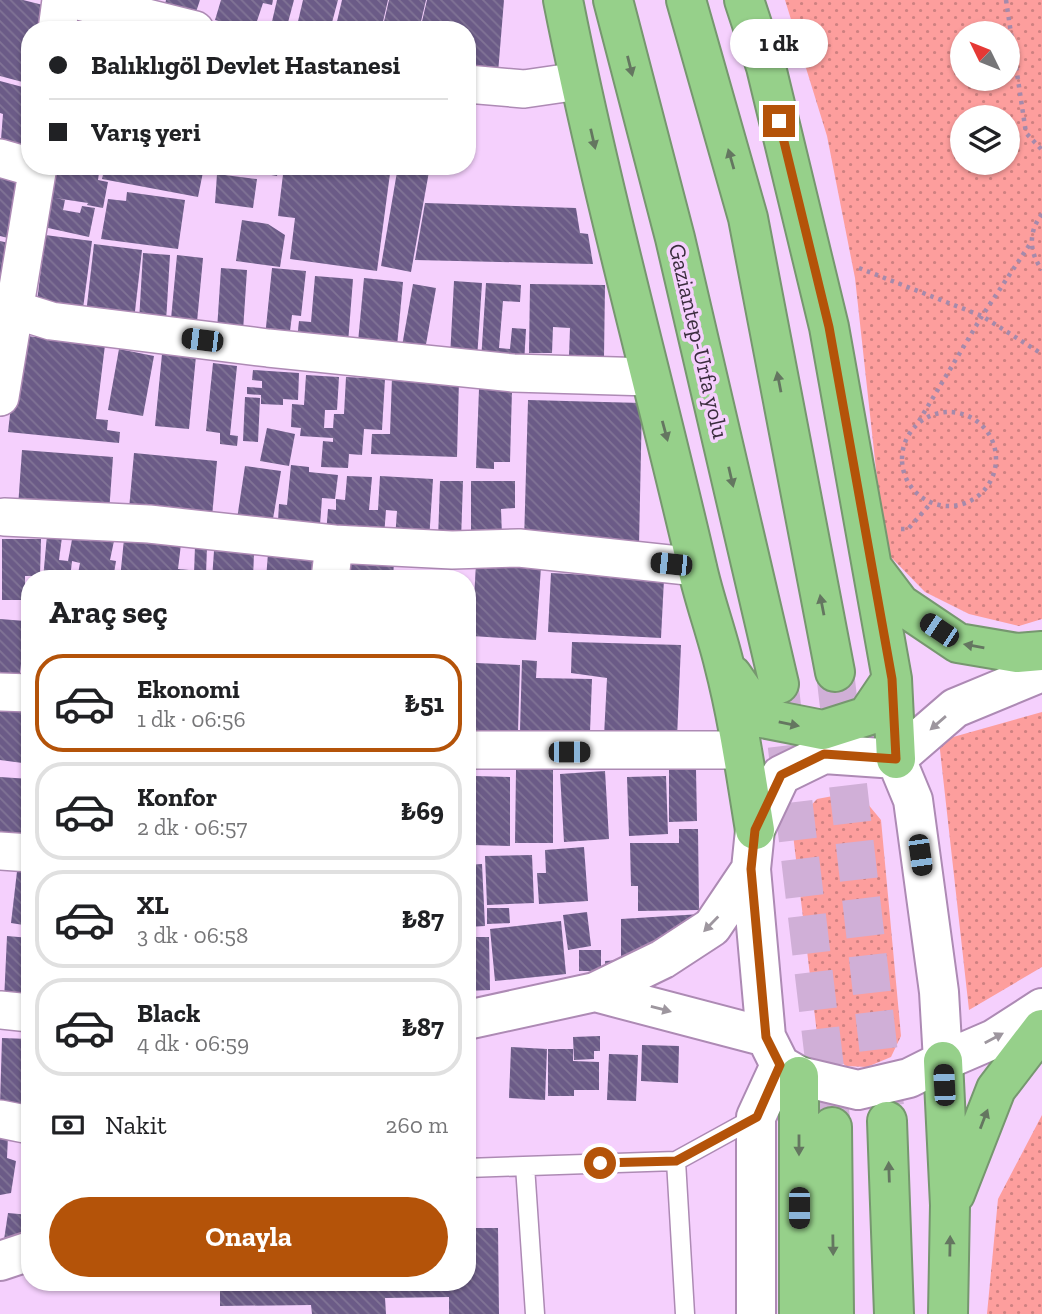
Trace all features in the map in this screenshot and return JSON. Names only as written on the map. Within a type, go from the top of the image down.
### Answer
[{"type":"highway","points":[[564,0],[579,81],[650,377],[690,526],[697,566],[725,665],[755,830]]},
{"type":"highway","name":"Gaziantep-Urfa yolu","points":[[613,0],[675,238],[779,684]]},
{"type":"highway","points":[[686,0],[748,218],[835,672]]},
{"type":"highway","points":[[744,0],[766,67],[829,327],[892,679],[896,759]]},
{"type":"highway","points":[[870,565],[900,604],[958,643],[1017,653],[1042,651]]},
{"type":"highway","points":[[725,665],[762,718],[823,730],[867,716],[892,679]]},
{"type":"highway","points":[[950,1205],[996,1089],[1042,1029]]},
{"type":"highway","points":[[782,1059],[799,1314]]},
{"type":"highway","points":[[943,1060],[950,1205],[948,1314]]},
{"type":"highway","points":[[887,1121],[894,1314]]},
{"type":"highway","points":[[832,1127],[834,1314]]},
{"type":"street","points":[[58,21],[61,0]]},
{"type":"street","points":[[75,0],[159,21]]},
{"type":"street","points":[[476,85],[524,89],[579,81]]},
{"type":"street","points":[[0,158],[21,164]]},
{"type":"street","points":[[0,397],[8,307],[36,175]]},
{"type":"street","points":[[8,307],[51,321],[268,348],[513,373],[650,377]]},
{"type":"street","points":[[1,518],[149,524],[334,544],[452,550],[519,548],[697,566]]},
{"type":"street","points":[[331,570],[334,544]]},
{"type":"street","points":[[756,1314],[757,1117],[782,1059],[751,869],[755,830],[781,775],[824,754],[896,759],[955,708],[1042,672]]},
{"type":"street","points":[[0,692],[21,693]]},
{"type":"street","points":[[476,750],[742,750]]},
{"type":"street","points":[[896,759],[913,800],[939,992],[943,1060]]},
{"type":"street","points":[[0,851],[21,852]]},
{"type":"street","points":[[476,1018],[595,992],[663,959],[712,927],[751,869]]},
{"type":"street","points":[[595,992],[782,1059],[858,1090],[909,1078],[943,1060],[994,1039],[1042,1008]]},
{"type":"street","points":[[0,1010],[21,1012]]},
{"type":"street","points":[[0,1119],[21,1123]]},
{"type":"street","points":[[0,1261],[21,1254]]},
{"type":"lane","points":[[476,1168],[676,1161],[757,1117]]},
{"type":"lane","points":[[676,1161],[685,1314]]},
{"type":"lane","points":[[525,1166],[535,1314]]},
{"type":"path","points":[[1006,0],[1026,133],[1042,150]]},
{"type":"path","points":[[918,423],[946,411],[967,415],[986,428],[993,441],[995,470],[978,497],[964,504],[947,506],[931,503],[917,494],[907,481],[902,466],[903,450],[908,434],[918,423],[982,316],[1032,241],[1042,214]]},
{"type":"path","points":[[1032,241],[1035,261],[1042,270]]},
{"type":"path","points":[[859,268],[982,316],[1042,354]]},
{"type":"shaded area","points":[[785,0],[1042,0],[1042,619],[1019,626],[969,614],[925,592],[885,551],[855,278],[827,136]]},
{"type":"shaded area","points":[[1042,712],[1042,967],[969,1010],[939,741]]},
{"type":"shaded area","points":[[833,796],[862,797],[881,820],[901,1036],[891,1057],[867,1067],[846,1066],[818,1042],[792,826],[817,799]]},
{"type":"shaded area","points":[[1042,1115],[1042,1314],[987,1314],[998,1199]]},
{"type":"building","points":[[0,0],[23,0],[55,8],[52,21],[21,21],[21,82],[0,76]]},
{"type":"building","points":[[166,0],[200,0],[196,12],[162,16]]},
{"type":"building","points":[[221,0],[273,0],[272,5],[263,3],[257,21],[215,20]]},
{"type":"building","points":[[277,0],[294,0],[288,21],[272,21]]},
{"type":"building","points":[[303,0],[338,0],[332,21],[298,21]]},
{"type":"building","points":[[342,0],[388,0],[383,21],[337,21]]},
{"type":"building","points":[[389,0],[426,0],[421,21],[384,21]]},
{"type":"building","points":[[427,0],[504,0],[497,85],[476,80],[476,21],[422,21]]},
{"type":"building","points":[[0,81],[21,87],[21,158],[0,152],[3,114],[0,113]]},
{"type":"building","points":[[0,171],[22,177],[16,240],[0,236]]},
{"type":"building","points":[[53,175],[99,175],[98,180],[108,182],[103,208],[87,205],[88,203],[55,198],[65,200],[63,210],[80,213],[82,206],[95,208],[89,237],[39,226]]},
{"type":"building","points":[[103,175],[202,175],[198,197],[102,179]]},
{"type":"building","points":[[217,175],[257,179],[253,208],[215,203]]},
{"type":"building","points":[[283,175],[390,175],[377,271],[290,259],[295,218],[278,216]]},
{"type":"building","points":[[396,175],[428,175],[411,272],[381,266]]},
{"type":"building","points":[[127,192],[185,200],[178,249],[101,239],[108,199],[126,201]]},
{"type":"building","points":[[425,203],[576,208],[580,233],[588,234],[593,264],[415,260]]},
{"type":"building","points":[[242,220],[268,224],[285,235],[280,267],[236,261]]},
{"type":"building","points":[[45,235],[92,241],[82,316],[36,310]]},
{"type":"building","points":[[0,241],[13,244],[0,293]]},
{"type":"building","points":[[94,244],[142,250],[134,320],[86,314]]},
{"type":"building","points":[[143,253],[170,255],[166,322],[139,321]]},
{"type":"building","points":[[177,255],[203,258],[197,322],[171,319]]},
{"type":"building","points":[[221,268],[247,270],[243,331],[217,330]]},
{"type":"building","points":[[272,268],[306,271],[301,316],[292,315],[289,339],[265,337]]},
{"type":"building","points":[[315,276],[353,279],[348,343],[297,339],[299,321],[311,322]]},
{"type":"building","points":[[364,278],[403,282],[397,346],[358,342]]},
{"type":"building","points":[[454,281],[482,283],[477,359],[450,357]]},
{"type":"building","points":[[486,283],[521,285],[520,302],[503,301],[499,348],[510,349],[512,328],[526,329],[524,364],[481,361]]},
{"type":"building","points":[[413,284],[436,288],[425,350],[402,346]]},
{"type":"building","points":[[530,284],[605,285],[604,357],[569,356],[570,328],[553,327],[552,353],[529,353]]},
{"type":"building","points":[[19,335],[105,345],[96,419],[108,420],[107,430],[120,432],[119,443],[8,432]]},
{"type":"building","points":[[119,349],[154,356],[143,416],[108,410]]},
{"type":"building","points":[[162,354],[196,356],[189,429],[155,426]]},
{"type":"building","points":[[213,363],[237,366],[230,435],[238,436],[237,446],[220,444],[220,433],[206,431]]},
{"type":"building","points":[[253,370],[299,373],[298,400],[283,399],[283,405],[261,404],[261,395],[247,394],[247,387],[262,388],[262,381],[252,380]]},
{"type":"building","points":[[306,375],[339,377],[337,410],[325,410],[324,428],[333,428],[334,414],[344,414],[346,377],[385,379],[382,430],[364,429],[362,455],[349,454],[348,468],[321,467],[323,441],[333,442],[333,438],[300,436],[301,428],[291,427],[292,404],[304,405]]},
{"type":"building","points":[[392,377],[459,379],[457,457],[371,454],[372,434],[390,434]]},
{"type":"building","points":[[479,389],[512,390],[510,462],[494,462],[494,469],[476,468]]},
{"type":"building","points":[[245,397],[260,398],[258,442],[243,441]]},
{"type":"building","points":[[528,400],[642,403],[639,545],[524,542]]},
{"type":"building","points":[[267,428],[295,434],[289,466],[260,461]]},
{"type":"building","points":[[22,450],[113,457],[109,513],[18,507]]},
{"type":"building","points":[[134,453],[217,461],[212,517],[129,509]]},
{"type":"building","points":[[291,465],[309,467],[309,472],[338,475],[335,499],[322,498],[320,525],[278,521],[279,504],[287,505]]},
{"type":"building","points":[[245,466],[281,471],[272,525],[237,519]]},
{"type":"building","points":[[347,476],[372,477],[369,510],[378,510],[380,476],[433,479],[429,541],[395,539],[397,511],[386,510],[384,536],[326,534],[328,509],[336,510],[336,499],[345,500]]},
{"type":"building","points":[[440,481],[463,481],[461,541],[438,540]]},
{"type":"building","points":[[471,481],[515,481],[515,508],[501,509],[502,536],[471,536]]},
{"type":"building","points":[[73,534],[114,541],[110,560],[116,561],[114,570],[79,570],[80,563],[72,561],[71,570],[44,570],[47,535],[62,537],[59,560],[68,561]]},
{"type":"building","points":[[2,539],[41,539],[40,570],[21,570],[21,600],[2,600]]},
{"type":"building","points":[[124,539],[181,544],[178,569],[189,570],[121,570]]},
{"type":"building","points":[[195,546],[207,547],[206,570],[194,570]]},
{"type":"building","points":[[214,551],[254,553],[253,570],[213,570]]},
{"type":"building","points":[[268,553],[322,557],[321,570],[267,570]]},
{"type":"building","points":[[346,561],[394,561],[394,570],[346,570]]},
{"type":"building","points":[[476,563],[541,567],[536,640],[476,636]]},
{"type":"building","points":[[551,573],[664,579],[661,638],[548,632]]},
{"type":"building","points":[[0,619],[21,621],[20,674],[0,676]]},
{"type":"building","points":[[572,642],[681,645],[677,738],[604,736],[607,678],[571,673]]},
{"type":"building","points":[[522,660],[537,661],[536,678],[592,679],[590,732],[520,730]]},
{"type":"building","points":[[476,663],[520,665],[518,731],[476,730]]},
{"type":"building","points":[[0,699],[21,700],[21,763],[0,760]]},
{"type":"building","points":[[669,769],[696,769],[697,821],[669,822]]},
{"type":"building","points":[[516,770],[553,770],[553,843],[515,843]]},
{"type":"building","points":[[605,771],[609,839],[564,842],[560,774]]},
{"type":"building","points":[[476,776],[510,777],[510,846],[476,845]]},
{"type":"building","points":[[666,776],[668,834],[629,836],[627,777]]},
{"type":"building","points":[[0,777],[21,778],[21,847],[0,844]]},
{"type":"building","points":[[679,829],[698,829],[699,910],[638,911],[638,886],[631,886],[630,843],[679,843]]},
{"type":"building","points":[[584,847],[588,901],[539,904],[537,873],[546,873],[545,850]]},
{"type":"building","points":[[532,855],[534,903],[487,905],[485,856]]},
{"type":"building","points":[[18,863],[21,863],[21,925],[11,923]]},
{"type":"building","points":[[476,864],[482,864],[485,926],[476,926]]},
{"type":"building","points":[[487,908],[509,908],[510,923],[487,924]]},
{"type":"building","points":[[587,912],[591,946],[568,950],[563,915]]},
{"type":"building","points":[[701,914],[703,929],[605,969],[605,961],[621,960],[621,919]]},
{"type":"building","points":[[561,921],[566,974],[495,981],[490,929]]},
{"type":"building","points":[[7,936],[21,937],[21,1002],[4,1001]]},
{"type":"building","points":[[476,937],[489,937],[490,990],[476,991]]},
{"type":"building","points":[[579,950],[601,950],[601,971],[579,971]]},
{"type":"building","points":[[600,1036],[600,1051],[594,1051],[594,1059],[574,1060],[573,1037]]},
{"type":"building","points":[[2,1038],[21,1039],[21,1106],[0,1105]]},
{"type":"building","points":[[642,1045],[679,1046],[678,1083],[641,1081]]},
{"type":"building","points":[[511,1047],[547,1049],[545,1100],[509,1098]]},
{"type":"building","points":[[548,1049],[573,1049],[573,1061],[599,1062],[599,1090],[574,1090],[574,1096],[548,1096]]},
{"type":"building","points":[[609,1054],[638,1055],[636,1101],[607,1100]]},
{"type":"building","points":[[0,1134],[8,1136],[7,1158],[16,1161],[11,1193],[0,1195]]},
{"type":"building","points":[[8,1213],[21,1214],[21,1243],[2,1253]]},
{"type":"building","points":[[476,1228],[498,1228],[499,1314],[449,1314],[449,1297],[385,1298],[386,1314],[312,1314],[311,1305],[220,1306],[220,1291],[476,1291]]},
{"type":"tunnel","points":[[835,672],[886,1115]]},
{"type":"tunnel","points":[[780,689],[832,1127]]},
{"type":"route","points":[[600,1163],[676,1161],[757,1117],[780,1065],[766,1037],[751,869],[755,830],[781,775],[824,754],[896,759],[892,679],[829,327],[779,121]]}]
